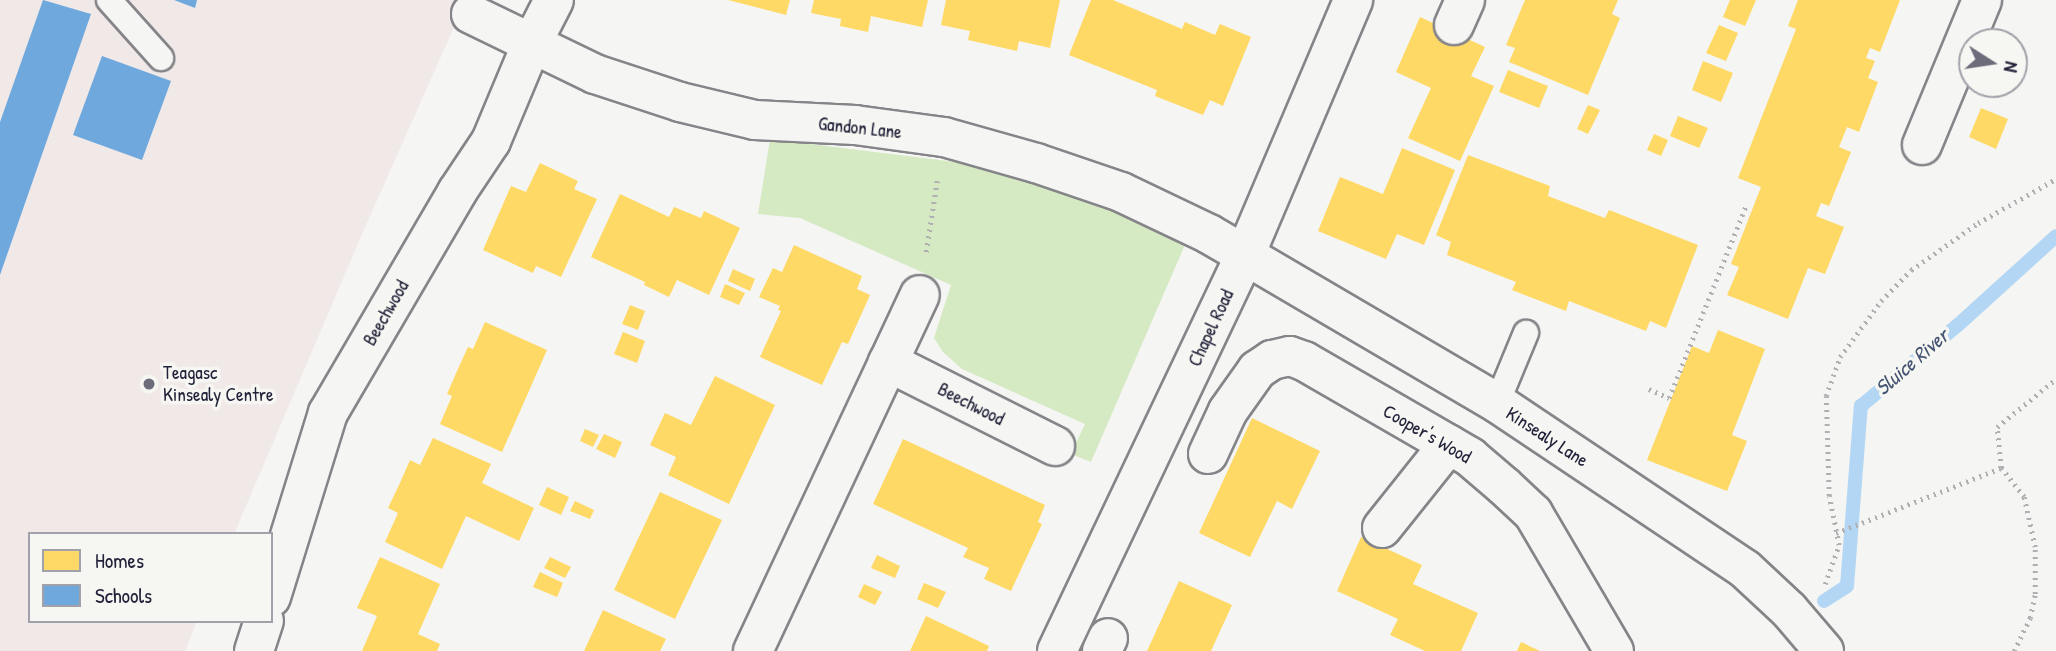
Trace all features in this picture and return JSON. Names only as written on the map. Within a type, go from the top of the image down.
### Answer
[{"type":"street","name":"Beechwood","points":[[273,591],[328,413],[457,192],[491,141],[532,43],[554,0]]},
{"type":"street","name":"Chapel Road","points":[[1057,651],[1245,255],[1353,0]]},
{"type":"street","points":[[1922,145],[1982,0]]},
{"type":"street","name":"Gandon Lane","points":[[471,14],[595,74],[680,102],[755,120],[855,125],[944,137],[1036,163],[1121,192],[1209,234],[1245,255]]},
{"type":"street","name":"Kinsealy Lane","points":[[1245,255],[1497,404],[1745,569],[1795,617],[1824,651]]},
{"type":"street","points":[[753,651],[920,295]]},
{"type":"street","name":"Cooper's Wood","points":[[1208,454],[1228,411],[1257,370],[1272,360],[1290,356],[1331,375],[1470,457],[1533,513],[1614,651]]},
{"type":"street","name":"Beechwood","points":[[888,362],[1055,446]]},
{"type":"street","points":[[1382,528],[1449,444]]},
{"type":"street","points":[[254,651],[263,623]]},
{"type":"lane","points":[[109,0],[160,58]]},
{"type":"lane","points":[[1497,404],[1526,333]]},
{"type":"path","points":[[920,295],[938,175]]},
{"type":"path","points":[[1795,617],[1826,583],[1839,545],[1829,496],[1826,396],[1840,357],[1881,301],[1911,270],[1978,223],[2056,179]]},
{"type":"path","points":[[1649,390],[1669,398],[1747,203]]},
{"type":"path","points":[[2014,651],[2030,618],[2035,594],[2035,547],[2024,497],[2001,468],[1997,427],[2056,379]]},
{"type":"path","points":[[1838,533],[1872,517],[2001,468]]},
{"type":"shaded area","name":"Teagasc Kinsealy Centre","points":[[0,0],[466,0],[362,234],[235,532],[28,532],[28,623],[196,623],[185,651],[0,651]]},
{"type":"green space","points":[[770,139],[1012,169],[1100,199],[1187,240],[1091,462],[1071,454],[1085,424],[962,369],[943,352],[934,338],[951,285],[800,218],[758,214]]},
{"type":"building: Homes","points":[[728,0],[790,0],[786,15]]},
{"type":"building: Homes","points":[[814,0],[928,0],[922,27],[871,16],[868,32],[840,26],[841,19],[811,13]]},
{"type":"building: Homes","points":[[946,0],[1060,0],[1050,48],[1019,41],[1017,51],[968,40],[970,31],[941,25]]},
{"type":"building: Homes","points":[[1091,0],[1113,0],[1182,29],[1185,22],[1215,35],[1220,24],[1251,37],[1223,106],[1210,100],[1203,115],[1155,96],[1157,90],[1069,55]]},
{"type":"building: Homes","points":[[1525,0],[1618,0],[1612,14],[1620,18],[1588,95],[1509,62],[1515,48],[1506,45]]},
{"type":"building: Homes","points":[[1730,0],[1756,0],[1745,26],[1723,17]]},
{"type":"building: Homes","points":[[1798,0],[1900,0],[1880,52],[1870,48],[1866,58],[1875,61],[1868,78],[1878,82],[1859,132],[1847,127],[1839,147],[1851,152],[1829,206],[1821,203],[1816,216],[1844,227],[1825,274],[1808,268],[1788,319],[1727,295],[1739,267],[1731,264],[1761,187],[1738,178],[1796,29],[1788,26]]},
{"type":"building: Homes","points":[[1420,17],[1485,47],[1471,76],[1494,86],[1460,161],[1408,138],[1431,88],[1396,72]]},
{"type":"building: Homes","points":[[1719,25],[1738,33],[1726,61],[1706,53]]},
{"type":"building: Homes","points":[[1703,61],[1733,73],[1721,102],[1692,90]]},
{"type":"building: Homes","points":[[1508,70],[1548,86],[1539,108],[1499,92]]},
{"type":"building: Homes","points":[[1588,105],[1600,110],[1588,134],[1577,129]]},
{"type":"building: Homes","points":[[1981,108],[2008,119],[1996,149],[1969,137]]},
{"type":"building: Homes","points":[[1678,116],[1708,128],[1699,148],[1670,136]]},
{"type":"building: Homes","points":[[1654,134],[1668,140],[1661,156],[1647,150]]},
{"type":"building: Homes","points":[[1402,148],[1455,170],[1424,245],[1397,234],[1386,259],[1318,231],[1340,177],[1383,194]]},
{"type":"building: Homes","points":[[1468,155],[1550,186],[1548,196],[1605,218],[1609,210],[1698,245],[1666,328],[1650,321],[1646,331],[1569,301],[1566,311],[1512,290],[1516,282],[1447,255],[1451,242],[1436,235]]},
{"type":"building: Homes","points":[[540,163],[578,181],[574,189],[597,199],[561,277],[536,266],[533,273],[483,250],[511,186],[526,192]]},
{"type":"building: Homes","points":[[620,194],[669,217],[674,207],[701,218],[704,211],[740,228],[709,295],[677,280],[669,297],[644,285],[645,282],[591,257]]},
{"type":"building: Homes","points":[[794,245],[862,276],[857,289],[870,295],[848,344],[842,342],[822,385],[760,357],[781,311],[778,310],[780,306],[759,297],[773,268],[782,272]]},
{"type":"building: Homes","points":[[733,269],[755,279],[750,291],[728,281]]},
{"type":"building: Homes","points":[[725,284],[745,293],[739,305],[720,297]]},
{"type":"building: Homes","points":[[630,305],[645,311],[638,330],[622,324]]},
{"type":"building: Homes","points":[[485,322],[547,350],[502,452],[440,424],[452,396],[447,394],[457,371],[468,347],[473,349]]},
{"type":"building: Homes","points":[[1718,330],[1765,349],[1732,435],[1747,441],[1727,491],[1647,460],[1692,346],[1709,353]]},
{"type":"building: Homes","points":[[623,332],[645,341],[637,363],[614,354]]},
{"type":"building: Homes","points":[[715,376],[775,405],[729,504],[668,475],[676,457],[650,445],[665,413],[691,425]]},
{"type":"building: Homes","points":[[1252,418],[1320,451],[1292,509],[1277,501],[1250,557],[1199,533]]},
{"type":"building: Homes","points":[[585,429],[599,435],[593,447],[580,441]]},
{"type":"building: Homes","points":[[604,434],[622,442],[615,458],[596,449]]},
{"type":"building: Homes","points":[[433,438],[491,464],[482,483],[534,508],[519,541],[466,516],[442,569],[385,542],[398,513],[388,508],[410,460],[420,465]]},
{"type":"building: Homes","points":[[903,439],[1045,505],[1038,522],[1042,524],[1011,591],[984,579],[989,568],[963,557],[968,548],[873,504]]},
{"type":"building: Homes","points":[[547,487],[569,497],[561,515],[539,505]]},
{"type":"building: Homes","points":[[660,492],[722,520],[675,619],[614,590]]},
{"type":"building: Homes","points":[[575,501],[594,510],[590,519],[570,511]]},
{"type":"building: Homes","points":[[1361,537],[1422,565],[1413,584],[1478,613],[1461,651],[1425,651],[1390,635],[1398,619],[1337,591]]},
{"type":"building: Homes","points":[[877,555],[900,566],[895,578],[871,568]]},
{"type":"building: Homes","points":[[380,557],[440,584],[418,634],[440,644],[437,651],[362,651],[377,616],[357,608]]},
{"type":"building: Homes","points":[[550,557],[571,567],[565,578],[544,568]]},
{"type":"building: Homes","points":[[540,572],[563,583],[557,597],[533,587]]},
{"type":"building: Homes","points":[[1179,581],[1232,605],[1211,651],[1147,651]]},
{"type":"building: Homes","points":[[924,583],[946,592],[938,608],[917,599]]},
{"type":"building: Homes","points":[[864,584],[882,592],[875,605],[858,597]]},
{"type":"building: Homes","points":[[603,610],[666,639],[660,651],[584,651]]},
{"type":"building: Homes","points":[[926,616],[989,646],[987,651],[910,651]]},
{"type":"building: Homes","points":[[1521,642],[1540,651],[1517,651]]},
{"type":"building: Schools","points":[[43,0],[91,14],[0,275],[0,122]]},
{"type":"building: Schools","points":[[174,0],[197,0],[195,8]]},
{"type":"building: Schools","points":[[102,56],[171,81],[142,160],[73,135]]},
{"type":"waterway","name":"Sluice River","points":[[1824,601],[1847,586],[1861,406],[1958,325],[2056,236]]},
{"type":"place","name":"Teagasc Kinsealy Centre","points":[[149,384]]}]
